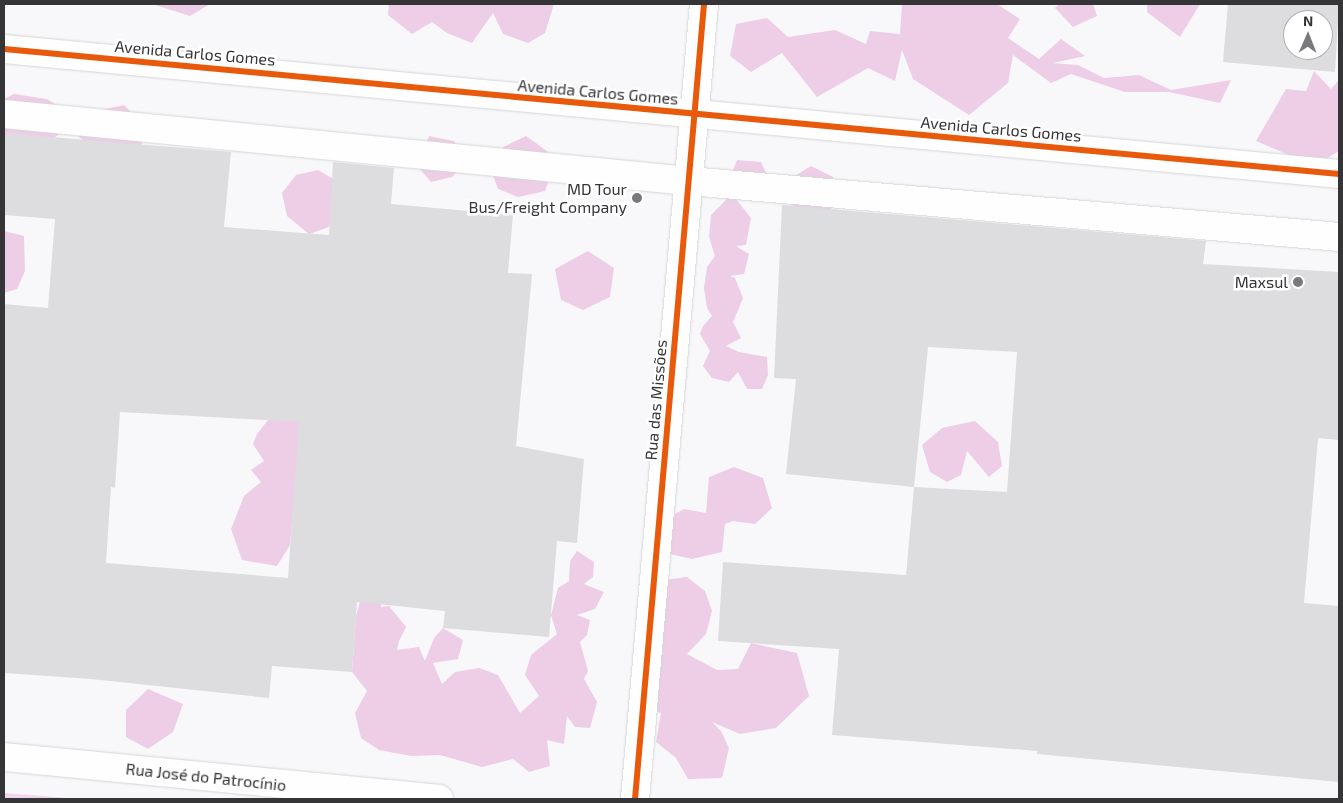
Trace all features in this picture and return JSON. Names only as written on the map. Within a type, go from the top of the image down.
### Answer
[{"type":"street","name":"Rua das Missões","points":[[635,799],[704,4]]},
{"type":"street","name":"Avenida Carlos Gomes","points":[[4,49],[1339,174]]},
{"type":"street","points":[[4,114],[689,181],[1339,237]]},
{"type":"street","name":"Rua José do Patrocínio","points":[[4,757],[438,799]]},
{"type":"shaded area","points":[[152,4],[210,4],[190,16]]},
{"type":"shaded area","points":[[389,4],[554,4],[545,33],[528,43],[503,34],[493,13],[472,43],[447,33],[432,22],[412,34],[388,15]]},
{"type":"shaded area","points":[[902,4],[997,4],[1020,19],[1008,38],[1039,59],[1061,39],[1085,56],[1053,63],[1078,65],[1104,78],[1139,75],[1171,90],[1231,80],[1220,103],[1169,92],[1125,92],[1071,74],[1051,83],[1013,55],[1008,83],[969,115],[913,79],[902,50],[895,81],[868,68],[817,97],[782,53],[751,72],[730,56],[736,24],[767,18],[788,37],[835,30],[866,44],[870,31],[900,34]]},
{"type":"shaded area","points":[[1059,4],[1093,4],[1097,16],[1073,27],[1055,8]]},
{"type":"shaded area","points":[[1147,4],[1200,4],[1180,37],[1147,12]]},
{"type":"shaded area","points":[[1314,71],[1331,89],[1339,80],[1339,151],[1315,166],[1256,141],[1286,89],[1306,91]]},
{"type":"shaded area","points":[[14,94],[47,99],[80,120],[86,113],[124,105],[147,128],[138,155],[90,145],[68,129],[49,141],[26,144],[4,141],[4,99]]},
{"type":"shaded area","points":[[429,136],[454,141],[467,162],[452,177],[431,182],[418,167]]},
{"type":"shaded area","points":[[526,136],[547,151],[553,169],[545,191],[518,197],[498,189],[490,167],[503,147]]},
{"type":"shaded area","points":[[737,160],[761,162],[769,179],[760,194],[736,199],[751,218],[746,245],[736,246],[749,254],[744,274],[730,276],[735,278],[743,298],[733,322],[741,338],[726,346],[739,352],[767,357],[768,375],[762,389],[747,389],[738,372],[729,382],[712,378],[703,366],[710,351],[700,334],[703,326],[712,316],[707,308],[704,288],[707,267],[715,256],[709,237],[711,215],[726,200],[729,180]]},
{"type":"shaded area","points":[[811,166],[833,177],[839,196],[828,214],[811,214],[787,203],[790,179]]},
{"type":"shaded area","points":[[318,170],[340,183],[329,227],[309,234],[287,216],[282,193],[296,175]]},
{"type":"shaded area","points":[[4,231],[24,236],[25,271],[17,289],[4,293]]},
{"type":"shaded area","points":[[588,251],[614,268],[610,297],[583,310],[561,300],[555,269]]},
{"type":"shaded area","points":[[309,343],[290,545],[277,566],[242,560],[231,529],[244,496],[261,482],[251,470],[264,461],[253,444]]},
{"type":"shaded area","points":[[975,421],[998,442],[1002,466],[989,477],[967,451],[961,475],[947,482],[930,472],[922,445],[942,428]]},
{"type":"shaded area","points":[[734,467],[763,478],[772,508],[755,524],[733,521],[725,524],[722,552],[692,559],[661,552],[664,520],[684,509],[706,513],[709,477]]},
{"type":"shaded area","points":[[577,551],[594,562],[593,577],[584,584],[604,592],[595,609],[577,615],[590,620],[587,635],[580,642],[588,671],[584,679],[597,702],[590,728],[575,727],[567,716],[564,744],[547,740],[550,766],[529,772],[513,759],[482,767],[440,755],[411,756],[379,750],[361,738],[355,713],[367,691],[352,672],[356,616],[363,590],[380,590],[381,607],[389,606],[406,627],[397,650],[419,647],[425,661],[434,638],[443,628],[463,640],[458,659],[433,663],[442,684],[455,672],[479,668],[498,675],[520,713],[539,696],[525,675],[531,655],[557,634],[551,615],[558,588],[569,581],[570,561]]},
{"type":"shaded area","points":[[687,577],[705,591],[712,611],[706,634],[687,654],[717,670],[738,669],[751,643],[797,653],[809,696],[776,728],[740,734],[712,722],[721,731],[729,748],[722,778],[688,779],[676,758],[656,742],[661,713],[649,710],[663,580]]},
{"type":"shaded area","points":[[148,689],[183,704],[173,732],[148,749],[126,737],[126,710]]},
{"type":"shaded area","points":[[4,793],[81,799],[4,799]]},
{"type":"building","points":[[1228,4],[1339,4],[1335,72],[1223,62]]},
{"type":"building","points":[[4,133],[231,152],[224,227],[329,235],[333,162],[394,168],[391,204],[513,215],[508,273],[532,274],[516,446],[584,459],[577,543],[557,541],[549,637],[443,628],[445,611],[357,602],[352,672],[272,666],[269,698],[91,679],[4,673],[4,304],[48,308],[55,219],[4,215]],"holes":[[[120,412],[299,422],[288,578],[106,563],[111,487],[115,488]]]},
{"type":"building","points":[[782,205],[1206,241],[1203,264],[1339,272],[1339,440],[1318,438],[1304,603],[1339,606],[1339,782],[1037,754],[1037,751],[832,735],[839,649],[718,641],[723,562],[906,575],[914,487],[786,474],[796,379],[774,378]],"holes":[[[928,347],[1017,352],[1007,492],[914,487]]]},
{"type":"cycle path","points":[[635,799],[704,4]]},
{"type":"cycle path","points":[[4,49],[1339,174]]},
{"type":"place","name":"MD Tour Bus/Freight Company","points":[[637,198]]},
{"type":"place","name":"Maxsul","points":[[1298,282]]}]
